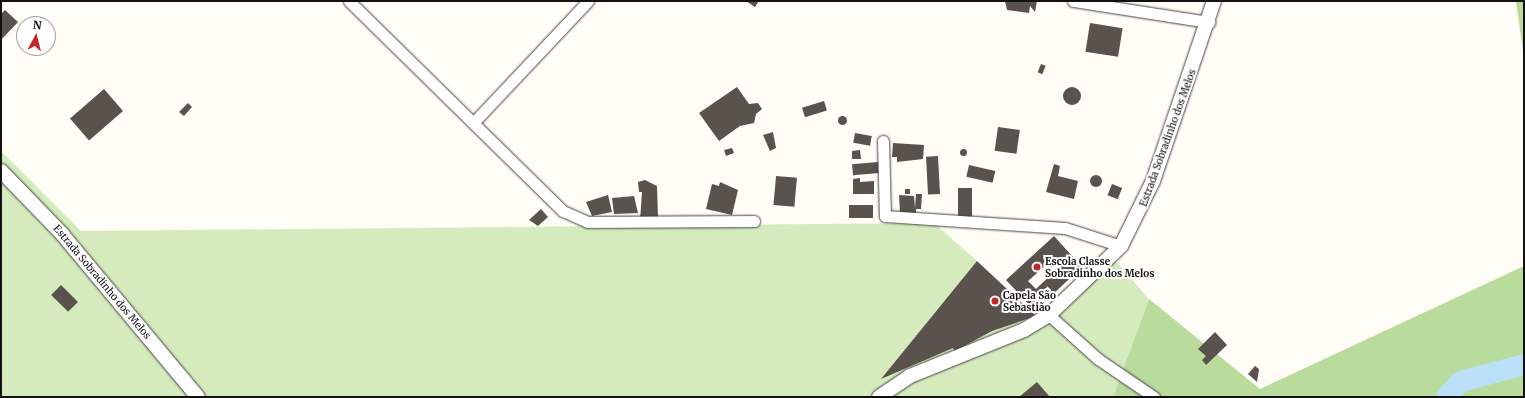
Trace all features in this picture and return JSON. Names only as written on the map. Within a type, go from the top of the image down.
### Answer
[{"type":"street","points":[[349,1],[563,211],[588,222],[754,221]]},
{"type":"street","points":[[473,123],[588,1]]},
{"type":"street","points":[[1073,1],[1209,22]]},
{"type":"street","name":"Estrada Sobradinho dos Melos","points":[[879,397],[910,376],[1024,330],[1050,315],[1121,246],[1145,203],[1209,22],[1214,1]]},
{"type":"street","points":[[882,141],[885,216],[1065,228],[1121,246]]},
{"type":"street","name":"Estrada Sobradinho dos Melos","points":[[1,171],[62,234],[198,397]]},
{"type":"street","points":[[1050,315],[1098,359],[1154,397]]},
{"type":"green space","points":[[1516,1],[1524,1],[1524,58]]},
{"type":"green space","points":[[1,151],[81,231],[934,223],[977,261],[992,330],[1036,316],[1106,250],[1149,299],[1113,397],[1,397]]},
{"type":"green space","points":[[1524,266],[1524,397],[1113,397],[1149,299],[1260,389]]},
{"type":"building","points":[[746,1],[759,1],[755,7]]},
{"type":"building","points":[[1005,1],[1037,1],[1035,12],[1030,6],[1029,13],[1007,10]]},
{"type":"building","points":[[5,10],[16,20],[16,24],[1,40],[1,14]]},
{"type":"building","points":[[1090,23],[1123,28],[1118,57],[1085,52]]},
{"type":"building","points":[[1041,64],[1046,66],[1042,74],[1038,72]]},
{"type":"building","points":[[737,87],[749,104],[758,103],[762,109],[756,114],[754,123],[740,126],[719,141],[699,113]]},
{"type":"building","points":[[1072,87],[1078,90],[1081,96],[1078,102],[1072,105],[1066,102],[1063,96],[1066,90]]},
{"type":"building","points":[[104,89],[123,111],[89,140],[70,119]]},
{"type":"building","points":[[824,101],[827,111],[805,117],[802,108]]},
{"type":"building","points":[[188,103],[192,107],[184,116],[179,112]]},
{"type":"building","points":[[840,116],[844,116],[846,120],[844,124],[840,124],[838,122],[838,118]]},
{"type":"building","points":[[998,127],[1020,130],[1016,154],[995,151]]},
{"type":"building","points":[[773,132],[776,148],[770,151],[763,135]]},
{"type":"building","points":[[855,133],[872,136],[870,146],[853,143]]},
{"type":"building","points":[[893,143],[924,145],[923,159],[897,162],[897,157],[892,157]]},
{"type":"building","points":[[732,148],[734,153],[726,156],[724,150]]},
{"type":"building","points":[[963,148],[966,149],[966,155],[963,156],[960,155],[959,152],[960,149]]},
{"type":"building","points":[[860,150],[861,159],[852,159],[852,151]]},
{"type":"building","points":[[938,156],[940,194],[928,195],[926,157]]},
{"type":"building","points":[[878,162],[879,173],[853,175],[852,164]]},
{"type":"building","points":[[1054,164],[1060,166],[1058,176],[1078,181],[1074,199],[1046,192]]},
{"type":"building","points":[[969,165],[995,171],[993,183],[966,177]]},
{"type":"building","points":[[1094,175],[1098,175],[1102,181],[1098,187],[1094,187],[1090,183],[1090,179]]},
{"type":"building","points":[[776,176],[797,178],[794,207],[773,205]]},
{"type":"building","points":[[860,178],[860,182],[874,181],[874,194],[853,194],[853,179]]},
{"type":"building","points":[[645,180],[657,186],[658,217],[640,221],[642,192],[639,192],[638,182]]},
{"type":"building","points":[[720,182],[738,190],[732,215],[706,209],[712,184],[719,186]]},
{"type":"building","points":[[1112,184],[1122,188],[1118,199],[1108,195]]},
{"type":"building","points":[[958,188],[972,188],[972,218],[958,218]]},
{"type":"building","points":[[905,189],[910,189],[910,194],[905,194]]},
{"type":"building","points":[[916,194],[922,194],[921,209],[916,209],[916,213],[900,213],[899,195],[914,196],[915,208]]},
{"type":"building","points":[[608,195],[612,212],[592,216],[586,202]]},
{"type":"building","points":[[634,196],[638,213],[614,214],[612,198]]},
{"type":"building","points":[[849,205],[873,205],[873,218],[849,218]]},
{"type":"building","points":[[541,209],[548,217],[538,226],[529,220]]},
{"type":"building","points":[[1054,236],[1082,267],[1035,311],[1006,280]],"holes":[[[1053,259],[1060,266],[1036,289],[1028,281]]]},
{"type":"building","points":[[977,261],[1036,316],[992,331],[955,351],[953,348],[881,379]]},
{"type":"building","points":[[61,285],[78,302],[68,312],[51,295]]},
{"type":"building","points":[[1215,332],[1227,345],[1206,365],[1202,360],[1206,356],[1198,349]]},
{"type":"building","points":[[1255,366],[1259,369],[1257,382],[1248,374]]},
{"type":"building","points":[[1037,382],[1050,397],[1019,397]]},
{"type":"waterway","points":[[1446,397],[1460,381],[1524,364]]},
{"type":"place","name":"Escola Classe Sobradinho dos Melos","points":[[1037,267]]},
{"type":"place","name":"Capela São Sebastião","points":[[995,301]]}]
